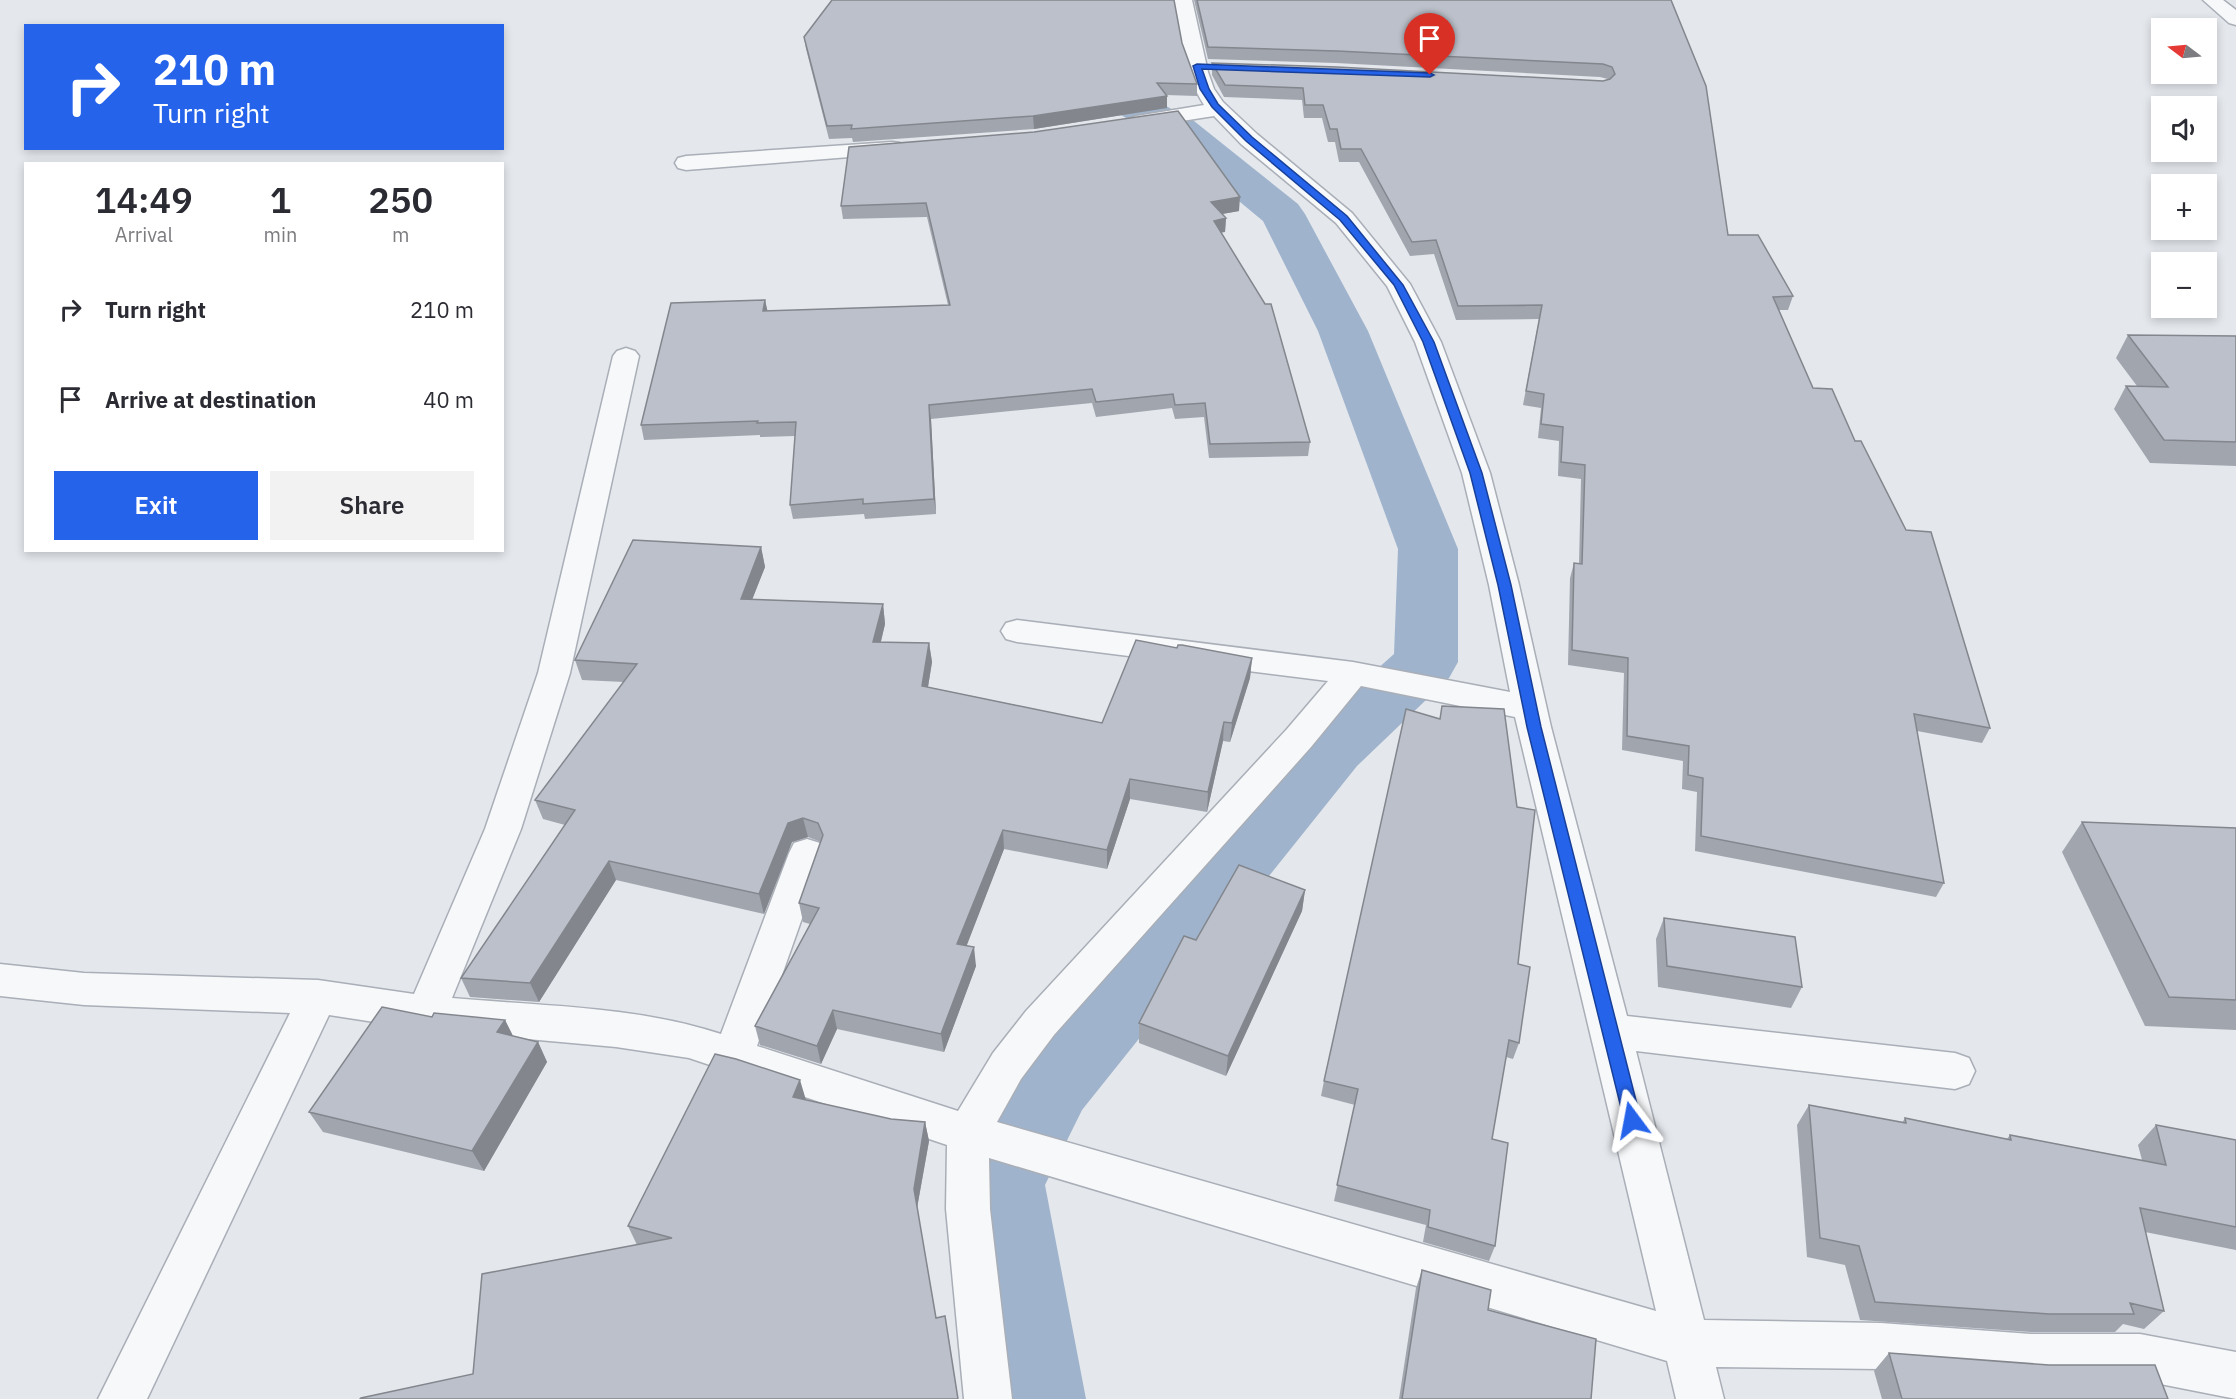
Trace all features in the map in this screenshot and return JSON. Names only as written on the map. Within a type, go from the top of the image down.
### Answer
[{"type":"street","points":[[1183,0],[1209,67],[1204,89],[1219,109],[1249,139],[1344,218],[1398,285],[1428,342],[1476,473],[1700,1399]]},
{"type":"street","points":[[2212,0],[2236,19]]},
{"type":"street","points":[[1116,125],[1219,109]]},
{"type":"street","points":[[686,163],[917,146]]},
{"type":"street","points":[[426,1013],[503,829],[554,673],[626,356]]},
{"type":"street","points":[[1017,631],[1365,676],[1531,708]]},
{"type":"street","points":[[988,1399],[968,1209],[985,1138],[1007,1066],[1040,1023],[1299,738],[1365,676]]},
{"type":"street","points":[[733,1056],[807,853]]},
{"type":"street","points":[[0,980],[84,989],[318,997],[426,1013],[616,1030],[689,1041],[985,1138],[1685,1343],[1881,1346],[2031,1357],[2140,1357],[2236,1376]]},
{"type":"street","points":[[122,1399],[318,997]]},
{"type":"street","points":[[1611,1031],[1955,1071]]},
{"type":"building","points":[[832,0],[1174,0],[1182,43],[1197,84],[1157,83],[1167,96],[1033,116],[851,129],[852,125],[827,126],[804,37]]},
{"type":"building","points":[[1197,0],[1671,0],[1706,86],[1728,235],[1758,235],[1793,296],[1773,297],[1813,388],[1832,389],[1855,441],[1861,441],[1906,530],[1931,532],[1990,728],[1914,714],[1944,883],[1701,836],[1703,778],[1688,775],[1689,746],[1627,736],[1628,658],[1572,650],[1574,563],[1582,564],[1585,465],[1561,462],[1563,427],[1541,424],[1544,394],[1526,391],[1542,305],[1458,306],[1436,240],[1412,242],[1361,149],[1341,149],[1337,129],[1330,129],[1323,105],[1305,105],[1303,88],[1225,85],[1212,63],[1603,81],[1615,74],[1612,67],[1603,64],[1208,47]]},
{"type":"building","points":[[1178,111],[1240,197],[1211,202],[1226,218],[1214,221],[1265,304],[1271,304],[1310,442],[1210,444],[1205,403],[1175,405],[1173,394],[1096,402],[1092,389],[929,405],[934,499],[863,504],[863,499],[790,505],[796,422],[641,425],[671,303],[765,300],[763,311],[950,305],[926,203],[841,206],[849,147],[1034,132]]},
{"type":"building","points":[[2128,335],[2236,336],[2236,442],[2164,440],[2126,386],[2168,387]]},
{"type":"building","points":[[633,540],[761,547],[741,599],[883,604],[873,642],[929,643],[922,686],[1102,723],[1136,640],[1177,648],[1178,645],[1182,645],[1252,658],[1232,723],[1224,722],[1208,792],[1130,779],[1107,850],[1003,830],[957,944],[974,947],[941,1034],[833,1010],[817,1046],[755,1026],[819,908],[799,903],[823,835],[818,823],[803,818],[788,823],[759,894],[609,861],[530,983],[461,978],[575,810],[535,800],[637,664],[575,660]]},
{"type":"building","points":[[1442,706],[1504,709],[1517,807],[1535,810],[1518,964],[1530,967],[1519,1043],[1509,1040],[1492,1139],[1508,1143],[1495,1246],[1428,1227],[1430,1210],[1337,1185],[1358,1089],[1324,1081],[1406,709],[1440,719]]},
{"type":"building","points":[[2082,822],[2236,828],[2236,1000],[2169,997]]},
{"type":"building","points":[[1239,865],[1305,890],[1228,1056],[1139,1023],[1184,936],[1196,940]]},
{"type":"building","points":[[1664,918],[1795,937],[1802,987],[1667,966]]},
{"type":"building","points":[[382,1007],[432,1017],[434,1013],[505,1020],[497,1032],[538,1042],[472,1151],[309,1112]]},
{"type":"building","points":[[715,1054],[800,1080],[793,1097],[891,1119],[925,1122],[914,1189],[936,1318],[945,1316],[958,1399],[360,1399],[473,1374],[482,1274],[672,1238],[628,1226]]},
{"type":"building","points":[[1809,1105],[1906,1123],[1905,1118],[2011,1140],[2010,1135],[2166,1165],[2156,1125],[2236,1140],[2236,1227],[2140,1208],[2164,1311],[2130,1303],[2134,1314],[2049,1314],[1875,1302],[1859,1246],[1820,1238]]},
{"type":"building","points":[[1422,1270],[1491,1290],[1488,1310],[1596,1339],[1591,1399],[1402,1399]]},
{"type":"building","points":[[1889,1353],[2049,1365],[2155,1365],[2168,1399],[1902,1399]]},
{"type":"waterway","points":[[1038,1399],[1002,1184],[1053,1084],[1333,748],[1426,662],[1428,549],[1343,331],[1282,214],[1179,130],[1124,100],[1090,62],[1088,16],[1104,0]]},
{"type":"route","points":[[1430,75],[1197,66],[1204,89],[1215,106],[1249,139],[1344,218],[1398,285],[1428,342],[1476,473],[1504,585],[1534,727],[1632,1120]]}]
